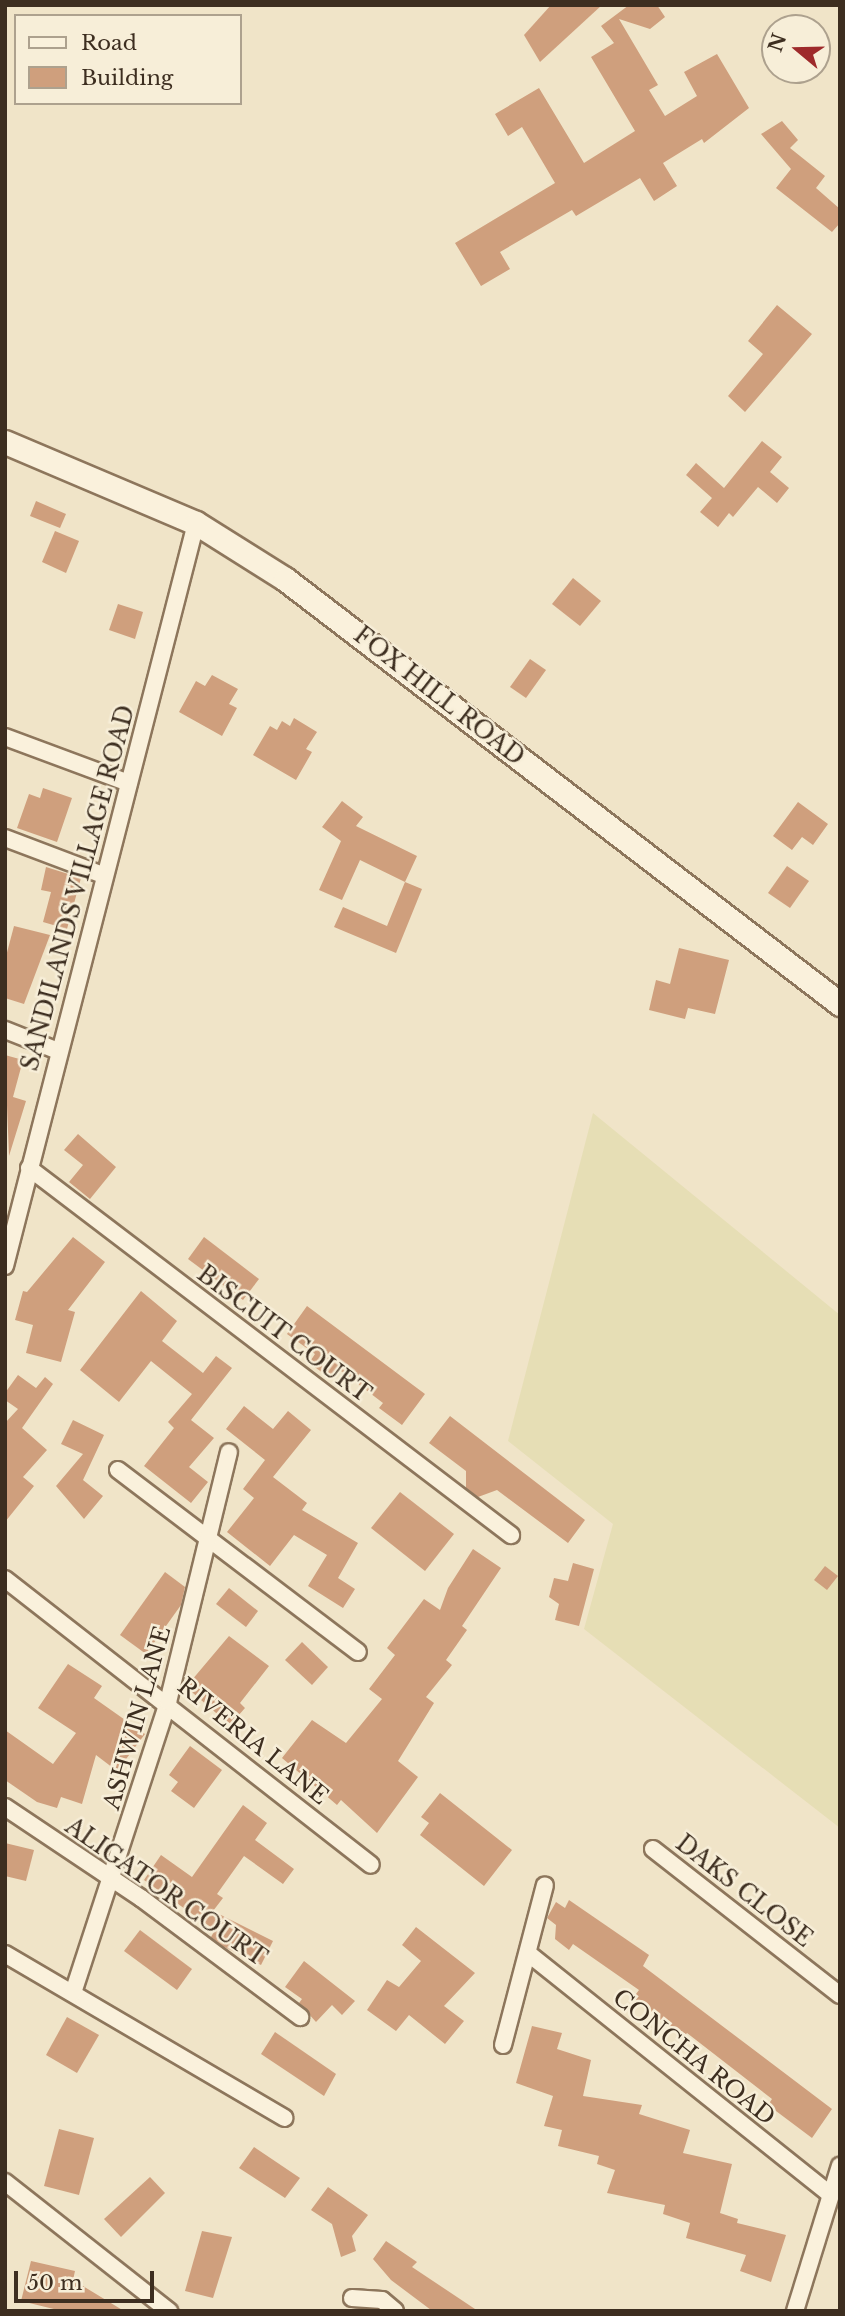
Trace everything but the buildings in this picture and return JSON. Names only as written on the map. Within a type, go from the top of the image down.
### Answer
[{"type":"main road","name":"FOX HILL ROAD","points":[[5,442],[196,523],[285,579],[840,1004]]},
{"type":"street","name":"SANDILANDS VILLAGE ROAD","points":[[5,1266],[103,875],[196,523]]},
{"type":"street","points":[[5,737],[129,783]]},
{"type":"street","points":[[5,838],[103,875]]},
{"type":"street","points":[[5,1030],[58,1051]]},
{"type":"street","name":"BISCUIT COURT","points":[[29,1168],[511,1535]]},
{"type":"street","name":"ASHWIN LANE","points":[[73,1993],[168,1702],[229,1452]]},
{"type":"street","points":[[118,1470],[358,1652]]},
{"type":"street","name":"RIVERIA LANE","points":[[5,1579],[168,1702],[371,1865]]},
{"type":"street","name":"ALIGATOR COURT","points":[[5,1807],[112,1880],[300,2017]]},
{"type":"street","name":"DAKS CLOSE","points":[[653,1849],[840,1994]]},
{"type":"street","points":[[503,2045],[545,1885]]},
{"type":"street","points":[[5,1954],[285,2118]]},
{"type":"street","name":"CONCHA ROAD","points":[[529,1954],[831,2195]]},
{"type":"street","points":[[795,2311],[839,2171]]},
{"type":"street","points":[[5,2182],[169,2311]]},
{"type":"street","points":[[352,2298],[382,2300],[396,2311]]},
{"type":"shaded area","points":[[593,1113],[840,1315],[840,1828],[584,1629],[613,1524],[508,1441]]}]
